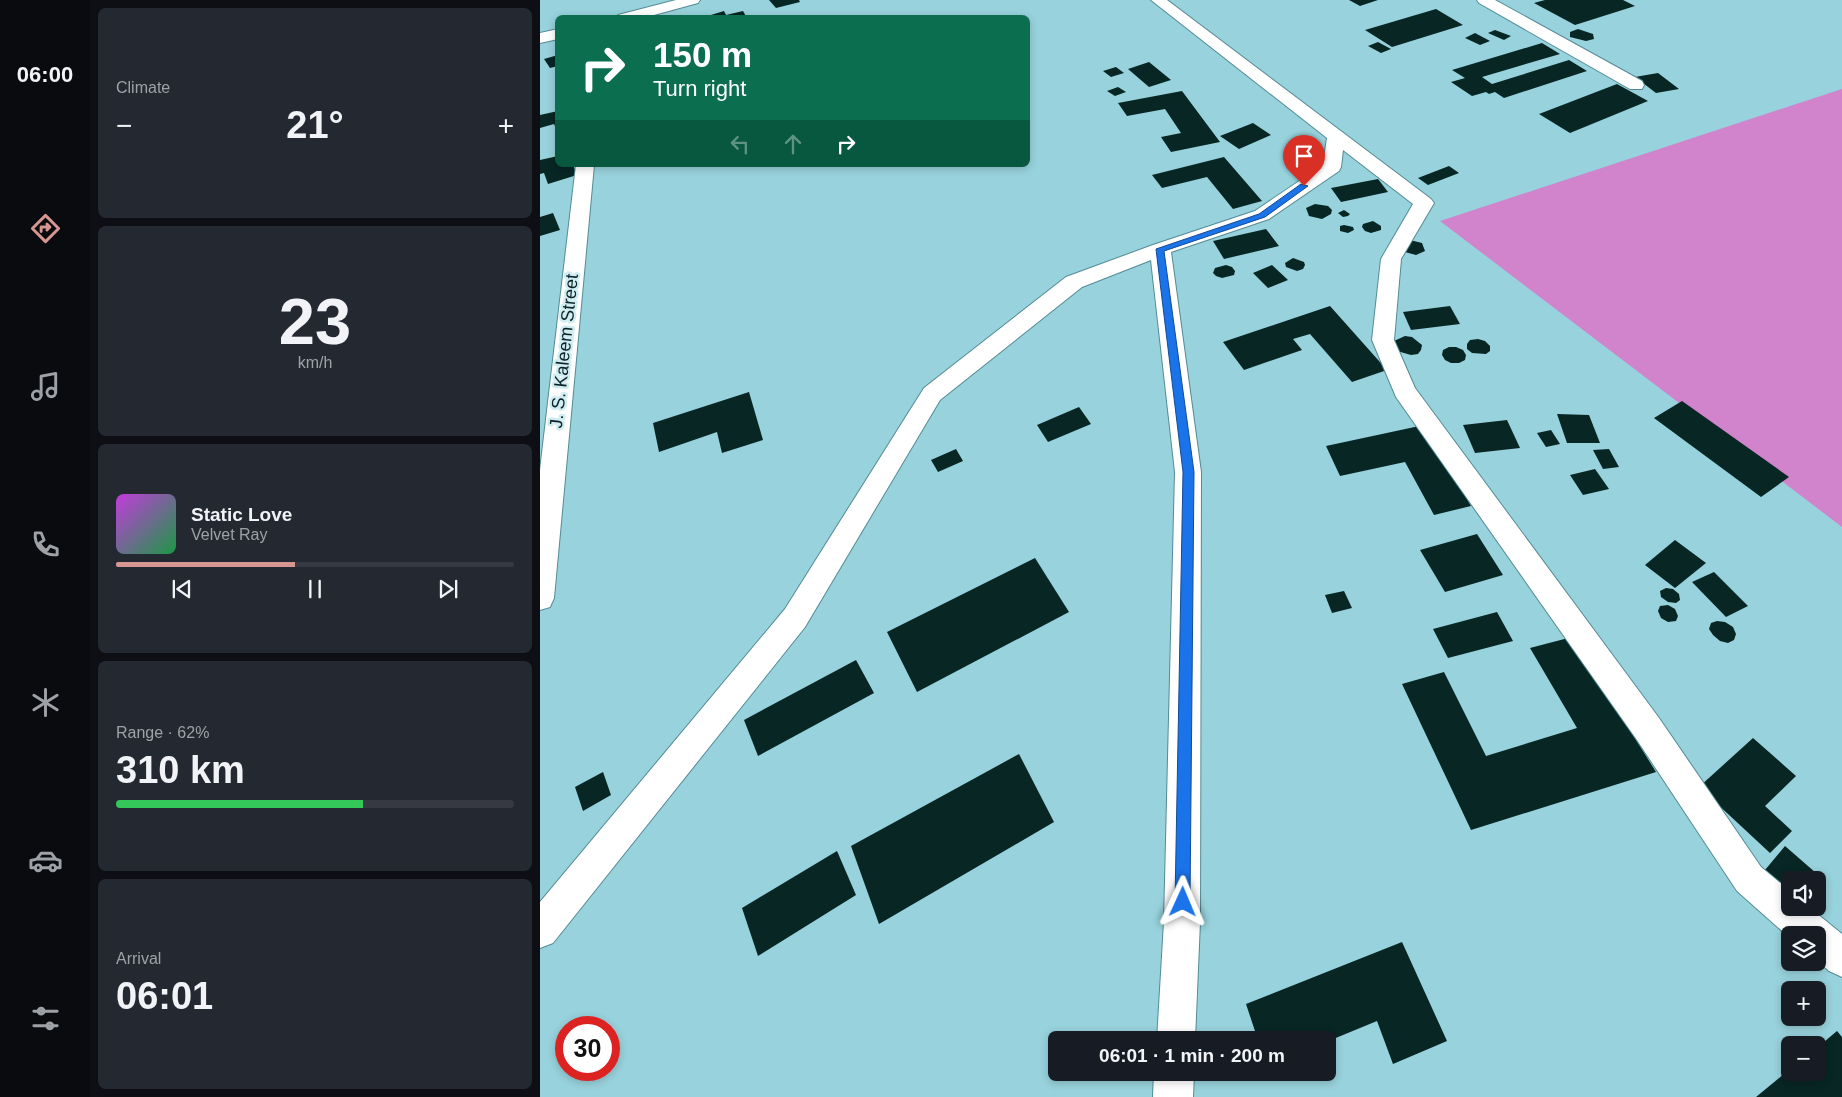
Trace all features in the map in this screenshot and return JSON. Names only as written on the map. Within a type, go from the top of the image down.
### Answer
[{"type":"street","points":[[635,15],[693,0]]},
{"type":"street","points":[[1158,0],[1424,203],[1391,259],[1383,340],[1404,391],[1648,729],[1748,879],[1803,926]]},
{"type":"street","points":[[1484,0],[1636,85]]},
{"type":"street","points":[[540,38],[555,35]]},
{"type":"street","points":[[540,930],[795,618],[932,394],[1074,282],[1160,249],[1262,215],[1332,167],[1336,136]]},
{"type":"street","name":"J. S. Kaleem Street","points":[[540,598],[577,228],[586,167]]},
{"type":"street","points":[[1160,249],[1188,472],[1182,922],[1176,1031]]},
{"type":"street","points":[[540,381],[564,359]]},
{"type":"street","points":[[1826,945],[1842,958]]},
{"type":"street","points":[[1173,1097],[1174,1081]]},
{"type":"shaded area","points":[[1842,89],[1842,527],[1440,221]]},
{"type":"building","points":[[769,0],[799,0],[800,2],[776,8]]},
{"type":"building","points":[[1349,0],[1378,0],[1360,6]]},
{"type":"building","points":[[1545,0],[1623,0],[1635,6],[1575,25],[1534,3]]},
{"type":"building","points":[[1436,9],[1463,25],[1392,47],[1365,30]]},
{"type":"building","points":[[724,11],[726,15],[711,15]]},
{"type":"building","points":[[743,11],[745,15],[726,15]]},
{"type":"building","points":[[1578,29],[1593,34],[1594,39],[1586,41],[1570,37],[1570,32]]},
{"type":"building","points":[[1495,30],[1511,36],[1504,40],[1488,33]]},
{"type":"building","points":[[1475,33],[1490,41],[1480,45],[1465,38]]},
{"type":"building","points":[[1378,42],[1391,49],[1381,53],[1368,46]]},
{"type":"building","points":[[1542,43],[1560,54],[1482,77],[1492,84],[1569,60],[1587,71],[1504,98],[1495,92],[1489,94],[1486,92],[1472,96],[1451,82],[1465,78],[1452,70]]},
{"type":"building","points":[[555,56],[555,67],[550,68],[544,59]]},
{"type":"building","points":[[1149,62],[1171,80],[1149,87],[1128,69]]},
{"type":"building","points":[[1116,67],[1124,73],[1111,77],[1103,71]]},
{"type":"building","points":[[1658,73],[1679,89],[1656,93],[1635,77]]},
{"type":"building","points":[[1617,84],[1648,101],[1570,133],[1539,114]]},
{"type":"building","points":[[1118,87],[1126,92],[1115,96],[1107,91]]},
{"type":"building","points":[[1182,91],[1220,142],[1171,152],[1161,137],[1181,133],[1165,109],[1127,116],[1118,103]]},
{"type":"building","points":[[555,112],[555,126],[554,124],[540,128],[540,115]]},
{"type":"building","points":[[1253,123],[1271,135],[1239,149],[1220,136]]},
{"type":"building","points":[[555,157],[555,167],[574,167],[577,175],[548,184],[544,173],[540,174],[540,160]]},
{"type":"building","points":[[1224,157],[1262,201],[1233,209],[1207,177],[1162,188],[1152,175]]},
{"type":"building","points":[[1449,166],[1459,173],[1428,185],[1418,178]]},
{"type":"building","points":[[1378,179],[1388,192],[1341,202],[1331,188]]},
{"type":"building","points":[[1315,204],[1328,206],[1332,210],[1331,214],[1322,219],[1309,216],[1306,208]]},
{"type":"building","points":[[1344,210],[1350,214],[1348,216],[1343,217],[1338,213]]},
{"type":"building","points":[[553,213],[560,230],[540,236],[540,217]]},
{"type":"building","points":[[1373,221],[1381,226],[1381,230],[1371,233],[1365,231],[1362,227],[1363,224]]},
{"type":"building","points":[[1340,226],[1353,227],[1354,230],[1348,233],[1340,231]]},
{"type":"building","points":[[1266,229],[1279,246],[1224,259],[1213,241]]},
{"type":"building","points":[[1410,240],[1422,243],[1425,251],[1416,255],[1405,252]]},
{"type":"building","points":[[1293,258],[1304,262],[1303,269],[1297,271],[1286,267],[1285,263]]},
{"type":"building","points":[[1226,265],[1232,267],[1235,271],[1234,275],[1222,278],[1213,273],[1215,268]]},
{"type":"building","points":[[1272,265],[1288,280],[1268,288],[1253,273]]},
{"type":"building","points":[[1330,306],[1387,370],[1352,382],[1310,334],[1293,339],[1302,350],[1244,370],[1223,342]]},
{"type":"building","points":[[1450,306],[1460,324],[1411,330],[1403,312]]},
{"type":"building","points":[[1405,336],[1412,337],[1422,345],[1418,354],[1411,355],[1397,351],[1394,341]]},
{"type":"building","points":[[1478,339],[1485,341],[1490,346],[1490,351],[1486,354],[1472,353],[1467,349],[1467,344],[1470,340]]},
{"type":"building","points":[[1449,347],[1463,350],[1466,355],[1465,360],[1459,363],[1451,363],[1445,360],[1442,355],[1443,350]]},
{"type":"building","points":[[749,392],[763,440],[722,453],[717,432],[659,452],[653,423]]},
{"type":"building","points":[[1682,401],[1789,477],[1761,497],[1654,418]]},
{"type":"building","points":[[1079,407],[1091,424],[1048,442],[1037,425]]},
{"type":"building","points":[[1557,414],[1589,415],[1600,443],[1567,443]]},
{"type":"building","points":[[1507,420],[1520,448],[1475,453],[1463,425]]},
{"type":"building","points":[[1424,425],[1471,506],[1434,515],[1405,462],[1340,476],[1326,446]]},
{"type":"building","points":[[1551,430],[1560,444],[1546,447],[1537,433]]},
{"type":"building","points":[[956,449],[963,461],[938,472],[931,460]]},
{"type":"building","points":[[1609,449],[1619,467],[1603,469],[1593,450]]},
{"type":"building","points":[[1595,469],[1609,489],[1583,495],[1570,475]]},
{"type":"building","points":[[1477,534],[1503,575],[1445,592],[1420,550]]},
{"type":"building","points":[[1675,540],[1706,563],[1675,588],[1645,565]]},
{"type":"building","points":[[1035,558],[1069,612],[917,692],[887,632]]},
{"type":"building","points":[[1714,572],[1748,606],[1726,617],[1692,582]]},
{"type":"building","points":[[1666,588],[1673,589],[1679,594],[1680,600],[1676,603],[1668,602],[1661,597],[1660,591]]},
{"type":"building","points":[[1344,591],[1352,608],[1332,613],[1325,595]]},
{"type":"building","points":[[1668,605],[1675,609],[1678,616],[1676,621],[1668,622],[1661,618],[1658,611],[1660,606]]},
{"type":"building","points":[[1497,612],[1513,641],[1448,658],[1433,629]]},
{"type":"building","points":[[1717,621],[1725,622],[1733,627],[1736,634],[1734,640],[1728,643],[1720,641],[1713,635],[1709,629],[1711,623]]},
{"type":"building","points":[[1572,637],[1656,772],[1471,830],[1402,684],[1444,672],[1486,756],[1577,728],[1530,648]]},
{"type":"building","points":[[856,660],[874,693],[758,756],[744,720]]},
{"type":"building","points":[[1753,738],[1796,776],[1765,806],[1792,831],[1770,853],[1699,787]]},
{"type":"building","points":[[1019,754],[1054,822],[879,924],[851,846]]},
{"type":"building","points":[[603,772],[611,795],[583,811],[575,787]]},
{"type":"building","points":[[1785,846],[1814,871],[1781,871],[1781,884],[1765,870]]},
{"type":"building","points":[[837,851],[856,895],[758,956],[742,908]]},
{"type":"building","points":[[1402,942],[1447,1041],[1393,1064],[1377,1021],[1336,1038],[1336,1031],[1255,1031],[1246,1004]]},
{"type":"building","points":[[1837,1031],[1842,1037],[1842,1097],[1756,1097],[1781,1076],[1781,1081],[1826,1081],[1826,1040]]},
{"type":"route","points":[[1183,902],[1188,472],[1160,249],[1262,215],[1304,186]]}]
